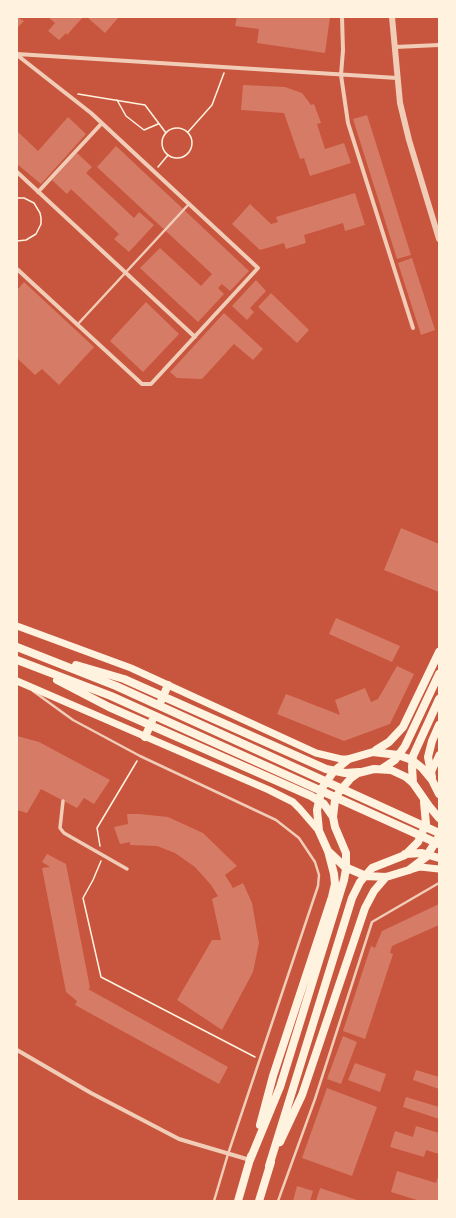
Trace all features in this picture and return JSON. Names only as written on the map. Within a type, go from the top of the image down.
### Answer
[{"type":"main road","points":[[17,626],[83,650],[168,685],[316,753],[341,759],[349,759],[373,752],[389,742],[403,727],[439,652]]},
{"type":"main road","points":[[17,647],[116,686],[439,833]]},
{"type":"main road","points":[[39,655],[124,679],[326,769],[345,773],[383,768],[399,773],[413,783],[439,818]]},
{"type":"main road","points":[[21,662],[109,707],[311,796],[324,804],[333,818]]},
{"type":"main road","points":[[21,662],[111,696],[439,844]]},
{"type":"main road","points":[[383,768],[395,760],[404,746],[439,674]]},
{"type":"main road","points":[[18,681],[145,738],[269,790],[293,802],[319,831],[328,851],[335,884],[332,897],[273,1076],[238,1201]]},
{"type":"main road","points":[[145,738],[168,685]]},
{"type":"main road","points":[[413,783],[413,756],[439,699]]},
{"type":"main road","points":[[439,725],[432,741],[429,753],[432,777],[439,794]]},
{"type":"main road","points":[[373,752],[398,755],[412,760],[432,777]]},
{"type":"main road","points":[[432,777],[439,755]]},
{"type":"main road","points":[[319,831],[317,810],[322,788],[334,771],[349,759]]},
{"type":"main road","points":[[250,1160],[280,1087],[346,869],[346,853],[334,827],[333,818],[335,800],[342,788],[351,778],[367,770]]},
{"type":"main road","points":[[405,855],[418,842],[426,824],[426,810],[422,796]]},
{"type":"main road","points":[[409,870],[426,857],[439,836]]},
{"type":"main road","points":[[328,851],[341,864],[356,873],[366,876],[386,877],[420,867],[439,869]]},
{"type":"main road","points":[[259,1201],[292,1089],[355,890],[372,868],[405,855],[422,853],[439,858]]},
{"type":"main road","points":[[269,1166],[302,1095],[367,903],[379,884],[386,877]]},
{"type":"street","points":[[342,17],[343,50],[341,75],[348,123],[413,328]]},
{"type":"street","points":[[392,17],[400,103],[409,140],[439,239]]},
{"type":"street","points":[[395,47],[439,45]]},
{"type":"street","points":[[17,55],[397,78]]},
{"type":"street","points":[[17,55],[66,92],[258,268],[151,384],[142,384],[17,269]]},
{"type":"street","points":[[38,192],[102,124]]},
{"type":"street","points":[[17,172],[195,337]]},
{"type":"street","points":[[63,801],[60,828],[64,833],[127,869]]},
{"type":"street","points":[[17,1050],[91,1093],[179,1139],[250,1160]]},
{"type":"lane","points":[[77,324],[189,204]]},
{"type":"lane","points":[[18,681],[73,720],[140,756],[276,820],[299,838],[315,862],[319,875],[318,886],[261,1060],[228,1154],[214,1201]]},
{"type":"lane","points":[[278,1201],[315,1099],[372,922],[439,883]]},
{"type":"path","points":[[188,132],[212,104],[226,68]]},
{"type":"path","points":[[66,92],[145,105],[166,133]]},
{"type":"path","points":[[117,100],[126,116],[144,130],[159,124]]},
{"type":"path","points":[[179,128],[188,132],[192,141],[190,151],[182,158],[168,155],[164,151],[162,142],[166,133],[170,130],[179,128]]},
{"type":"path","points":[[158,167],[168,155]]},
{"type":"path","points":[[17,198],[24,198],[34,203],[40,213],[41,224],[36,234],[26,240],[17,241]]},
{"type":"path","points":[[101,850],[97,828],[140,756]]},
{"type":"path","points":[[102,857],[93,880],[83,898],[101,977],[261,1060]]},
{"type":"building","points":[[17,17],[24,21],[17,28]]},
{"type":"building","points":[[48,17],[83,17],[67,35],[66,33],[59,40],[48,31],[55,23]]},
{"type":"building","points":[[87,17],[117,17],[118,18],[105,33]]},
{"type":"building","points":[[237,17],[330,17],[325,53],[257,43],[259,29],[235,26]]},
{"type":"building","points":[[243,85],[285,87],[302,93],[311,105],[314,104],[321,123],[317,124],[325,149],[344,143],[351,163],[310,176],[304,158],[300,159],[284,113],[241,110]]},
{"type":"building","points":[[367,115],[411,255],[397,259],[353,119]]},
{"type":"building","points":[[68,117],[86,134],[41,184],[17,164],[17,131],[38,151]]},
{"type":"building","points":[[116,146],[249,271],[230,291],[222,284],[218,288],[224,294],[198,322],[140,268],[160,248],[201,286],[212,274],[97,167]]},
{"type":"building","points":[[77,153],[92,167],[86,173],[134,218],[139,212],[154,225],[129,252],[114,239],[119,234],[71,189],[67,194],[52,180]]},
{"type":"building","points":[[355,193],[365,225],[345,231],[343,223],[304,235],[306,243],[286,249],[284,243],[260,250],[232,224],[250,204],[271,224],[278,222],[276,217]]},
{"type":"building","points":[[412,258],[435,330],[421,335],[398,263]]},
{"type":"building","points":[[256,280],[266,291],[250,308],[254,312],[247,320],[232,306]]},
{"type":"building","points":[[24,282],[94,347],[59,385],[42,369],[35,375],[17,358],[17,290]]},
{"type":"building","points":[[271,293],[309,330],[297,343],[258,307]]},
{"type":"building","points":[[146,302],[179,334],[143,372],[110,341]]},
{"type":"building","points":[[224,313],[263,349],[253,360],[234,344],[202,379],[177,378],[170,372]]},
{"type":"building","points":[[401,528],[439,544],[439,592],[384,570]]},
{"type":"building","points":[[336,618],[400,646],[392,662],[329,634]]},
{"type":"building","points":[[397,666],[414,674],[390,724],[344,741],[277,714],[286,694],[340,715],[335,700],[365,688],[371,702],[378,699]]},
{"type":"building","points":[[17,736],[39,742],[110,780],[94,804],[84,798],[77,808],[41,789],[27,813],[17,810]]},
{"type":"building","points":[[127,814],[168,817],[203,833],[237,866],[225,875],[233,888],[243,883],[252,903],[259,943],[253,972],[222,1030],[177,1000],[212,940],[221,940],[212,899],[218,896],[211,885],[195,867],[175,853],[157,846],[130,845],[130,842],[120,844],[114,827],[128,824]]},
{"type":"building","points":[[47,854],[66,864],[90,988],[88,989],[228,1067],[219,1084],[75,1005],[77,1001],[66,992],[42,868],[50,867],[42,862]]},
{"type":"building","points":[[439,904],[439,925],[392,946],[390,953],[393,954],[365,1039],[343,1031],[371,946],[375,948],[382,931]]},
{"type":"building","points":[[343,1036],[357,1042],[341,1084],[327,1079]]},
{"type":"building","points":[[355,1063],[386,1074],[380,1092],[348,1080]]},
{"type":"building","points":[[416,1070],[439,1077],[439,1089],[413,1080]]},
{"type":"building","points":[[327,1088],[377,1107],[352,1176],[302,1158]]},
{"type":"building","points":[[406,1097],[439,1107],[439,1119],[403,1107]]},
{"type":"building","points":[[416,1126],[439,1133],[439,1154],[426,1150],[424,1157],[390,1147],[395,1131],[413,1137]]},
{"type":"building","points":[[397,1171],[436,1183],[439,1174],[439,1201],[420,1201],[391,1192]]},
{"type":"building","points":[[297,1186],[313,1191],[310,1201],[293,1201]]},
{"type":"building","points":[[320,1188],[360,1201],[316,1201]]}]
